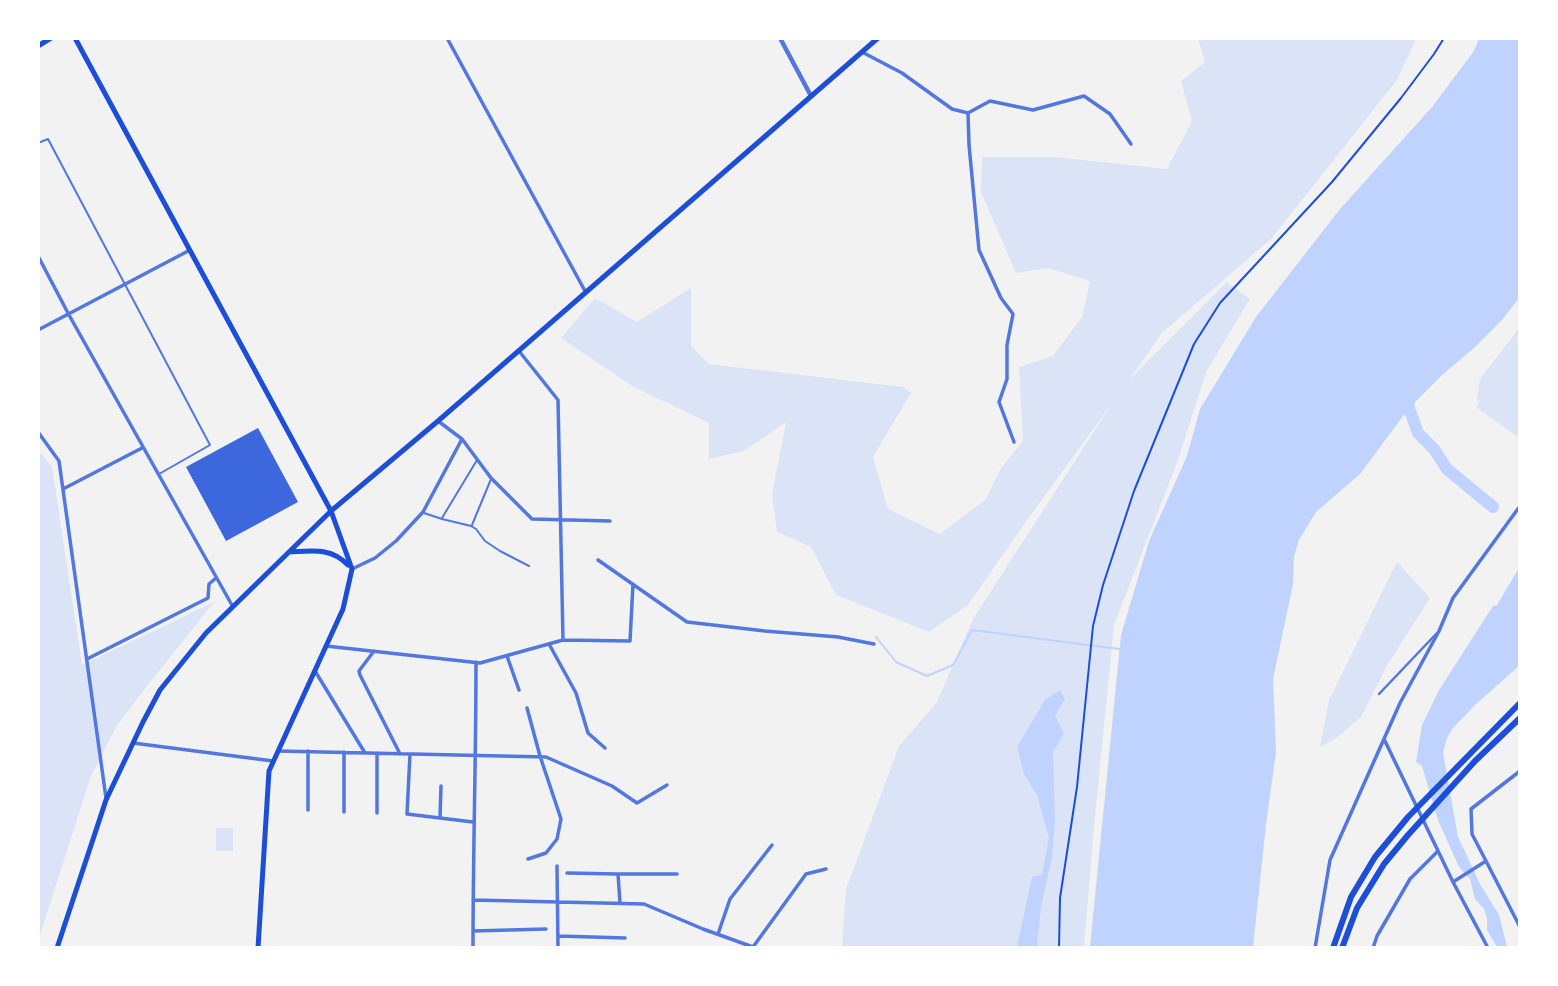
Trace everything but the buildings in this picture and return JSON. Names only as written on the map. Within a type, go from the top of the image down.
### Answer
[{"type":"highway","points":[[1333,947],[1351,897],[1375,857],[1467,754],[1520,703]]},
{"type":"highway","points":[[1342,947],[1357,908],[1384,864],[1475,761],[1520,718]]},
{"type":"main road","points":[[38,46],[51,38]]},
{"type":"main road","points":[[75,38],[331,511],[352,569],[343,609],[270,771],[258,947]]},
{"type":"main road","points":[[57,947],[106,800],[133,743],[160,690],[206,633],[331,511],[878,38]]},
{"type":"main road","points":[[289,552],[320,550],[341,557],[352,569]]},
{"type":"street","points":[[447,38],[585,291]]},
{"type":"street","points":[[780,38],[811,96]]},
{"type":"street","points":[[862,52],[902,74],[952,108],[968,113],[990,101],[1033,110],[1084,96],[1110,114],[1130,144]]},
{"type":"street","points":[[968,113],[979,250],[1002,298],[1013,314],[1007,345],[1007,379],[999,402],[1014,442]]},
{"type":"street","points":[[38,330],[190,250]]},
{"type":"street","points":[[38,256],[233,607]]},
{"type":"street","points":[[518,349],[558,400],[563,640]]},
{"type":"street","points":[[438,421],[462,439],[491,478],[532,519],[610,521]]},
{"type":"street","points":[[38,432],[60,461],[106,800]]},
{"type":"street","points":[[352,569],[386,550],[423,512],[462,439]]},
{"type":"street","points":[[63,489],[143,447]]},
{"type":"street","points":[[1315,947],[1330,860],[1400,703],[1439,631],[1453,598],[1520,506]]},
{"type":"street","points":[[598,560],[687,622],[838,637],[874,644]]},
{"type":"street","points":[[87,659],[208,598],[209,584],[216,577]]},
{"type":"street","points":[[326,646],[480,663],[563,640],[630,642],[632,584]]},
{"type":"street","points":[[1379,694],[1439,631]]},
{"type":"street","points":[[549,644],[576,694],[588,733],[605,748]]},
{"type":"street","points":[[374,651],[359,671],[360,675],[400,754]]},
{"type":"street","points":[[507,656],[519,690]]},
{"type":"street","points":[[473,947],[476,662]]},
{"type":"street","points":[[314,671],[365,753]]},
{"type":"street","points":[[527,708],[561,819],[557,839],[546,853],[528,859]]},
{"type":"street","points":[[1384,739],[1453,882],[1488,947]]},
{"type":"street","points":[[133,743],[274,761]]},
{"type":"street","points":[[278,751],[546,757],[611,786],[637,803],[667,785]]},
{"type":"street","points":[[308,751],[308,810]]},
{"type":"street","points":[[344,752],[344,812]]},
{"type":"street","points":[[377,753],[377,813]]},
{"type":"street","points":[[410,754],[407,814],[473,821]]},
{"type":"street","points":[[1520,771],[1471,809],[1472,834],[1520,927]]},
{"type":"street","points":[[440,786],[440,818]]},
{"type":"street","points":[[718,934],[730,899],[772,845]]},
{"type":"street","points":[[1373,947],[1410,879],[1438,851]]},
{"type":"street","points":[[1453,882],[1485,861]]},
{"type":"street","points":[[557,866],[558,947]]},
{"type":"street","points":[[473,900],[644,904],[753,947],[806,874],[826,869]]},
{"type":"street","points":[[567,873],[677,874]]},
{"type":"street","points":[[618,874],[620,903]]},
{"type":"street","points":[[473,931],[546,929]]},
{"type":"street","points":[[558,936],[625,938]]},
{"type":"lane","points":[[38,143],[48,139],[210,445],[158,474]]},
{"type":"lane","points":[[442,519],[478,459]]},
{"type":"lane","points":[[471,526],[491,478]]},
{"type":"lane","points":[[423,512],[471,526],[485,541],[529,566]]},
{"type":"path","points":[[1059,947],[1060,898],[1077,787],[1093,626],[1103,585],[1130,504],[1194,344],[1220,303],[1332,182],[1401,98],[1444,38]]},
{"type":"shaded area","points":[[1198,39],[1416,39],[1397,80],[1271,239],[1162,333],[1129,380],[1227,282],[1250,299],[1206,372],[1178,460],[1114,625],[1084,947],[842,947],[846,889],[899,746],[937,702],[973,619],[1113,402],[968,605],[929,632],[836,595],[811,547],[777,532],[772,495],[786,422],[744,451],[709,459],[709,423],[632,386],[561,338],[595,298],[637,322],[691,288],[691,346],[709,364],[903,387],[911,393],[873,457],[888,509],[940,534],[986,499],[1001,468],[1023,441],[1019,367],[1053,356],[1082,317],[1090,281],[1048,268],[1016,273],[981,192],[982,157],[1054,157],[1167,169],[1192,121],[1181,81],[1205,62]]},
{"type":"shaded area","points":[[1519,328],[1519,438],[1476,407],[1480,402],[1477,400],[1480,379]]},
{"type":"shaded area","points":[[39,451],[52,467],[82,665],[214,602],[116,727],[91,776],[39,938]]},
{"type":"shaded area","points":[[1397,562],[1430,598],[1388,664],[1361,717],[1335,739],[1320,747],[1329,700]]},
{"type":"shaded area","points":[[216,828],[233,828],[233,851],[216,851]]},
{"type":"water","points":[[1479,39],[1519,39],[1519,298],[1475,347],[1409,408],[1360,474],[1316,512],[1299,540],[1294,556],[1293,584],[1273,679],[1276,752],[1253,947],[1090,947],[1121,635],[1149,541],[1187,456],[1200,409],[1256,317],[1340,209],[1432,107],[1474,51]]},
{"type":"water","points":[[1519,568],[1519,666],[1452,729],[1443,753],[1458,837],[1480,884],[1499,915],[1507,947],[1497,947],[1487,930],[1484,909],[1475,899],[1470,879],[1459,867],[1438,820],[1422,766],[1416,762],[1422,725],[1439,690]]},
{"type":"water","points":[[1060,690],[1065,699],[1055,715],[1064,734],[1053,752],[1055,821],[1052,857],[1041,907],[1037,947],[1017,947],[1032,877],[1042,875],[1049,838],[1037,795],[1024,774],[1017,747],[1045,700]]},
{"type":"waterway","points":[[1408,394],[1409,408],[1418,433],[1434,449],[1447,469],[1493,507]]},
{"type":"waterway","points":[[876,637],[896,662],[927,676],[953,665],[972,630],[1119,649]]}]
